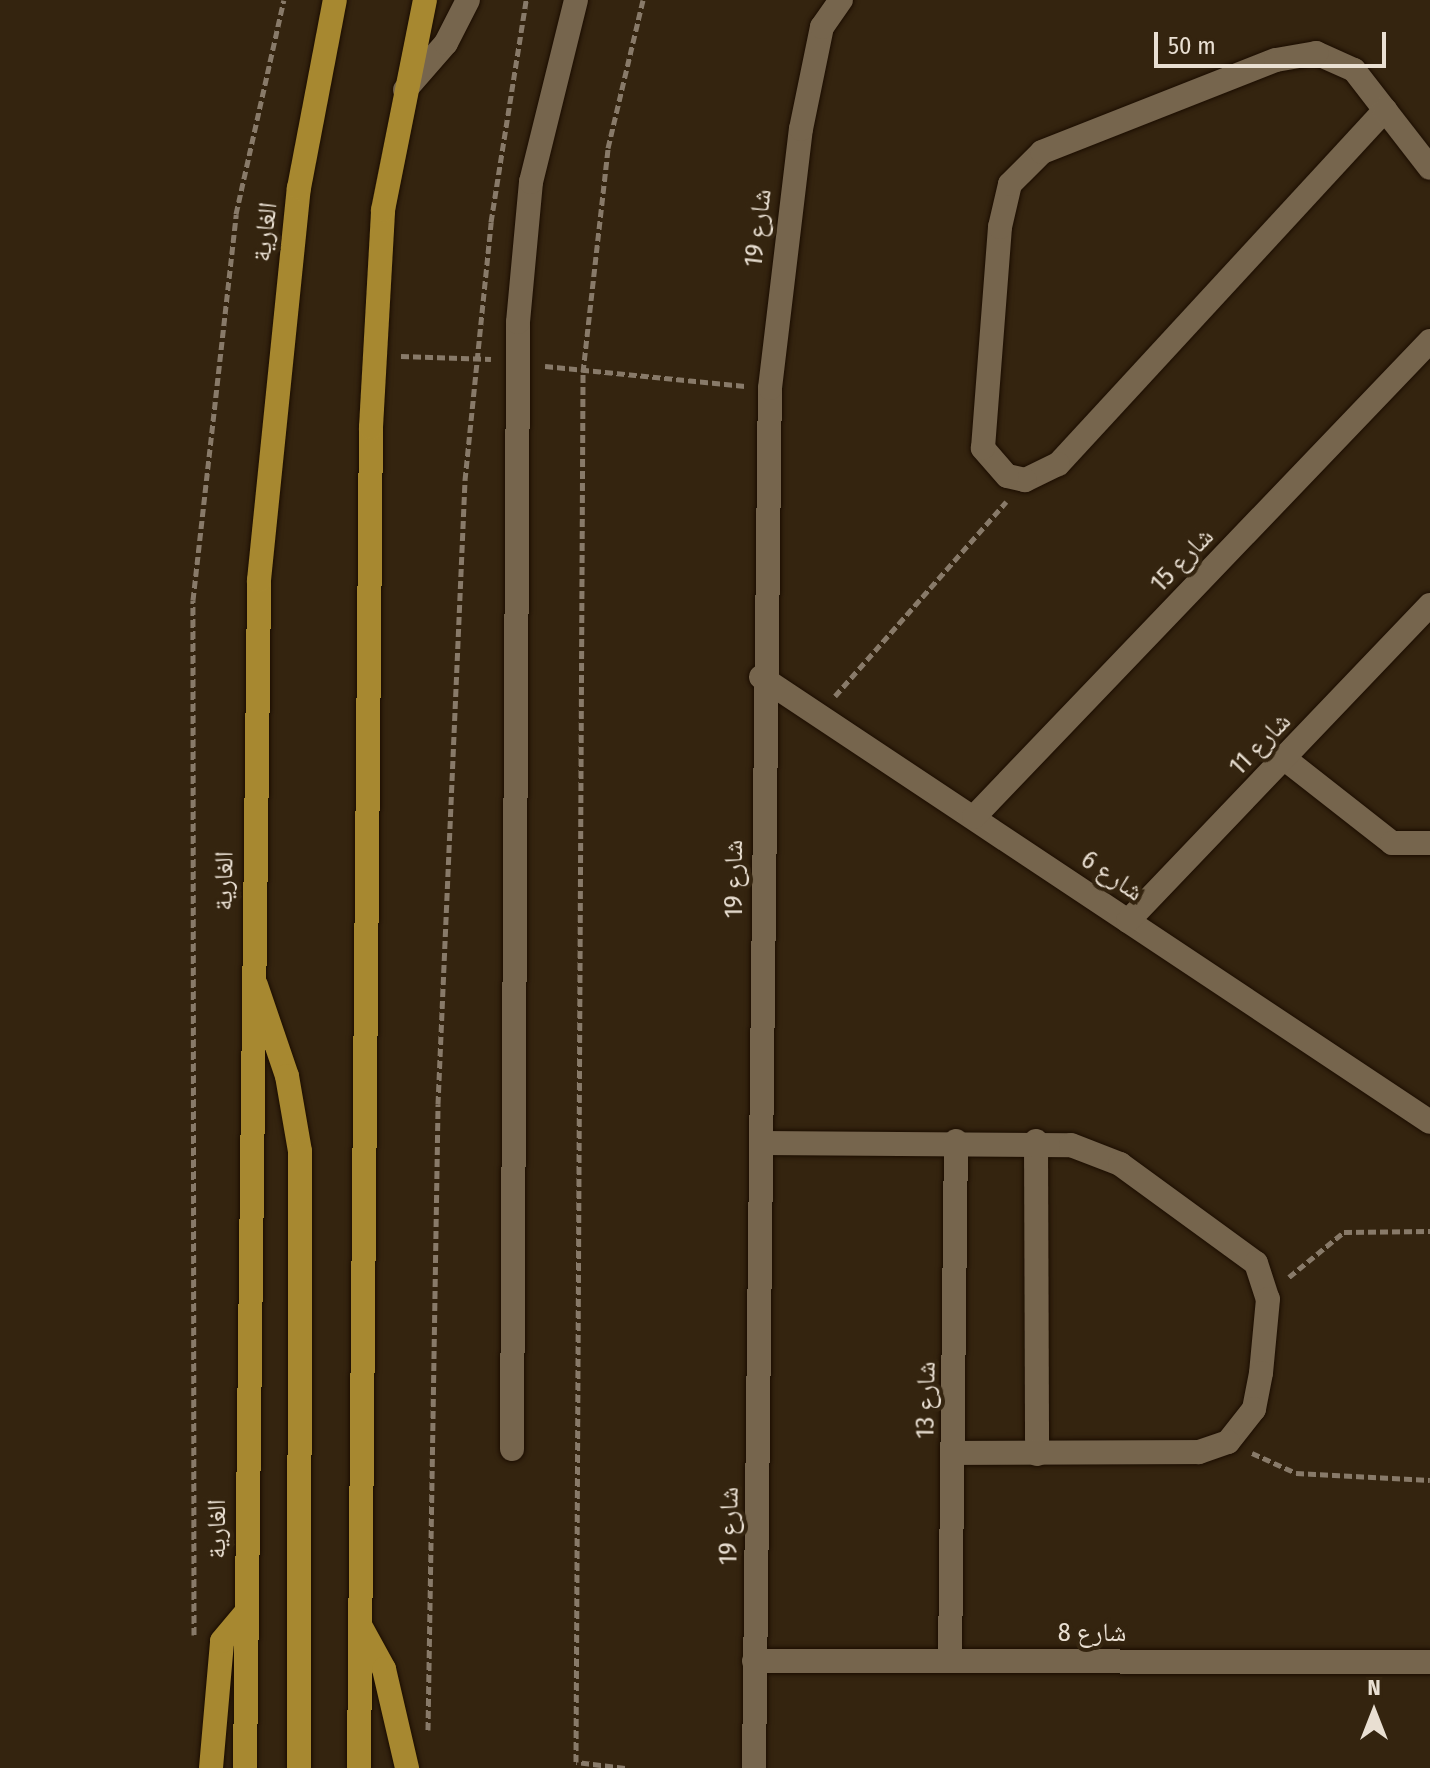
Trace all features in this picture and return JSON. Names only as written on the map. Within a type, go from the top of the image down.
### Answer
[{"type":"main road","name":"الغارية","points":[[245,1768],[250,967],[259,580],[273,397],[299,188],[335,0]]},
{"type":"main road","points":[[359,1768],[365,599],[383,210],[425,0]]},
{"type":"main road","points":[[250,967],[287,1076],[300,1151],[299,1768]]},
{"type":"main road","points":[[211,1768],[222,1641],[244,1615]]},
{"type":"main road","points":[[360,1625],[384,1669],[407,1768]]},
{"type":"street","points":[[405,90],[446,43],[468,0]]},
{"type":"street","points":[[512,1449],[518,362],[531,182],[576,0]]},
{"type":"street","name":"شارع 19","points":[[754,1768],[763,1143],[761,677],[770,388],[801,129],[822,27],[841,0]]},
{"type":"street","points":[[1385,110],[1058,464],[1025,480],[1007,476],[983,448],[1002,205],[1024,166],[1042,152],[1296,54],[1336,59],[1385,110],[1430,168]]},
{"type":"street","name":"شارع 15","points":[[974,817],[1430,341]]},
{"type":"street","name":"شارع 11","points":[[1128,921],[1430,605]]},
{"type":"street","name":"شارع 6","points":[[761,677],[1430,1122]]},
{"type":"street","points":[[1285,759],[1392,843],[1430,843]]},
{"type":"street","name":"شارع 13","points":[[950,1660],[956,1141]]},
{"type":"street","points":[[763,1143],[1036,1141],[1079,1147],[1120,1164],[1247,1252],[1266,1286],[1254,1409],[1234,1437],[1199,1452],[953,1453]]},
{"type":"street","points":[[1036,1141],[1037,1454]]},
{"type":"street","name":"شارع 8","points":[[754,1661],[1430,1662]]},
{"type":"path","points":[[194,1640],[193,600],[236,214],[284,0]]},
{"type":"path","points":[[428,1740],[438,1104],[476,357],[526,0]]},
{"type":"path","points":[[625,1768],[576,1762],[583,372],[608,148],[643,0]]},
{"type":"path","points":[[375,356],[476,357],[583,372],[770,388]]},
{"type":"path","points":[[819,714],[1025,480]]},
{"type":"path","points":[[1266,1286],[1299,1273],[1344,1232],[1430,1231]]},
{"type":"path","points":[[1234,1437],[1272,1467],[1296,1473],[1430,1480]]}]
